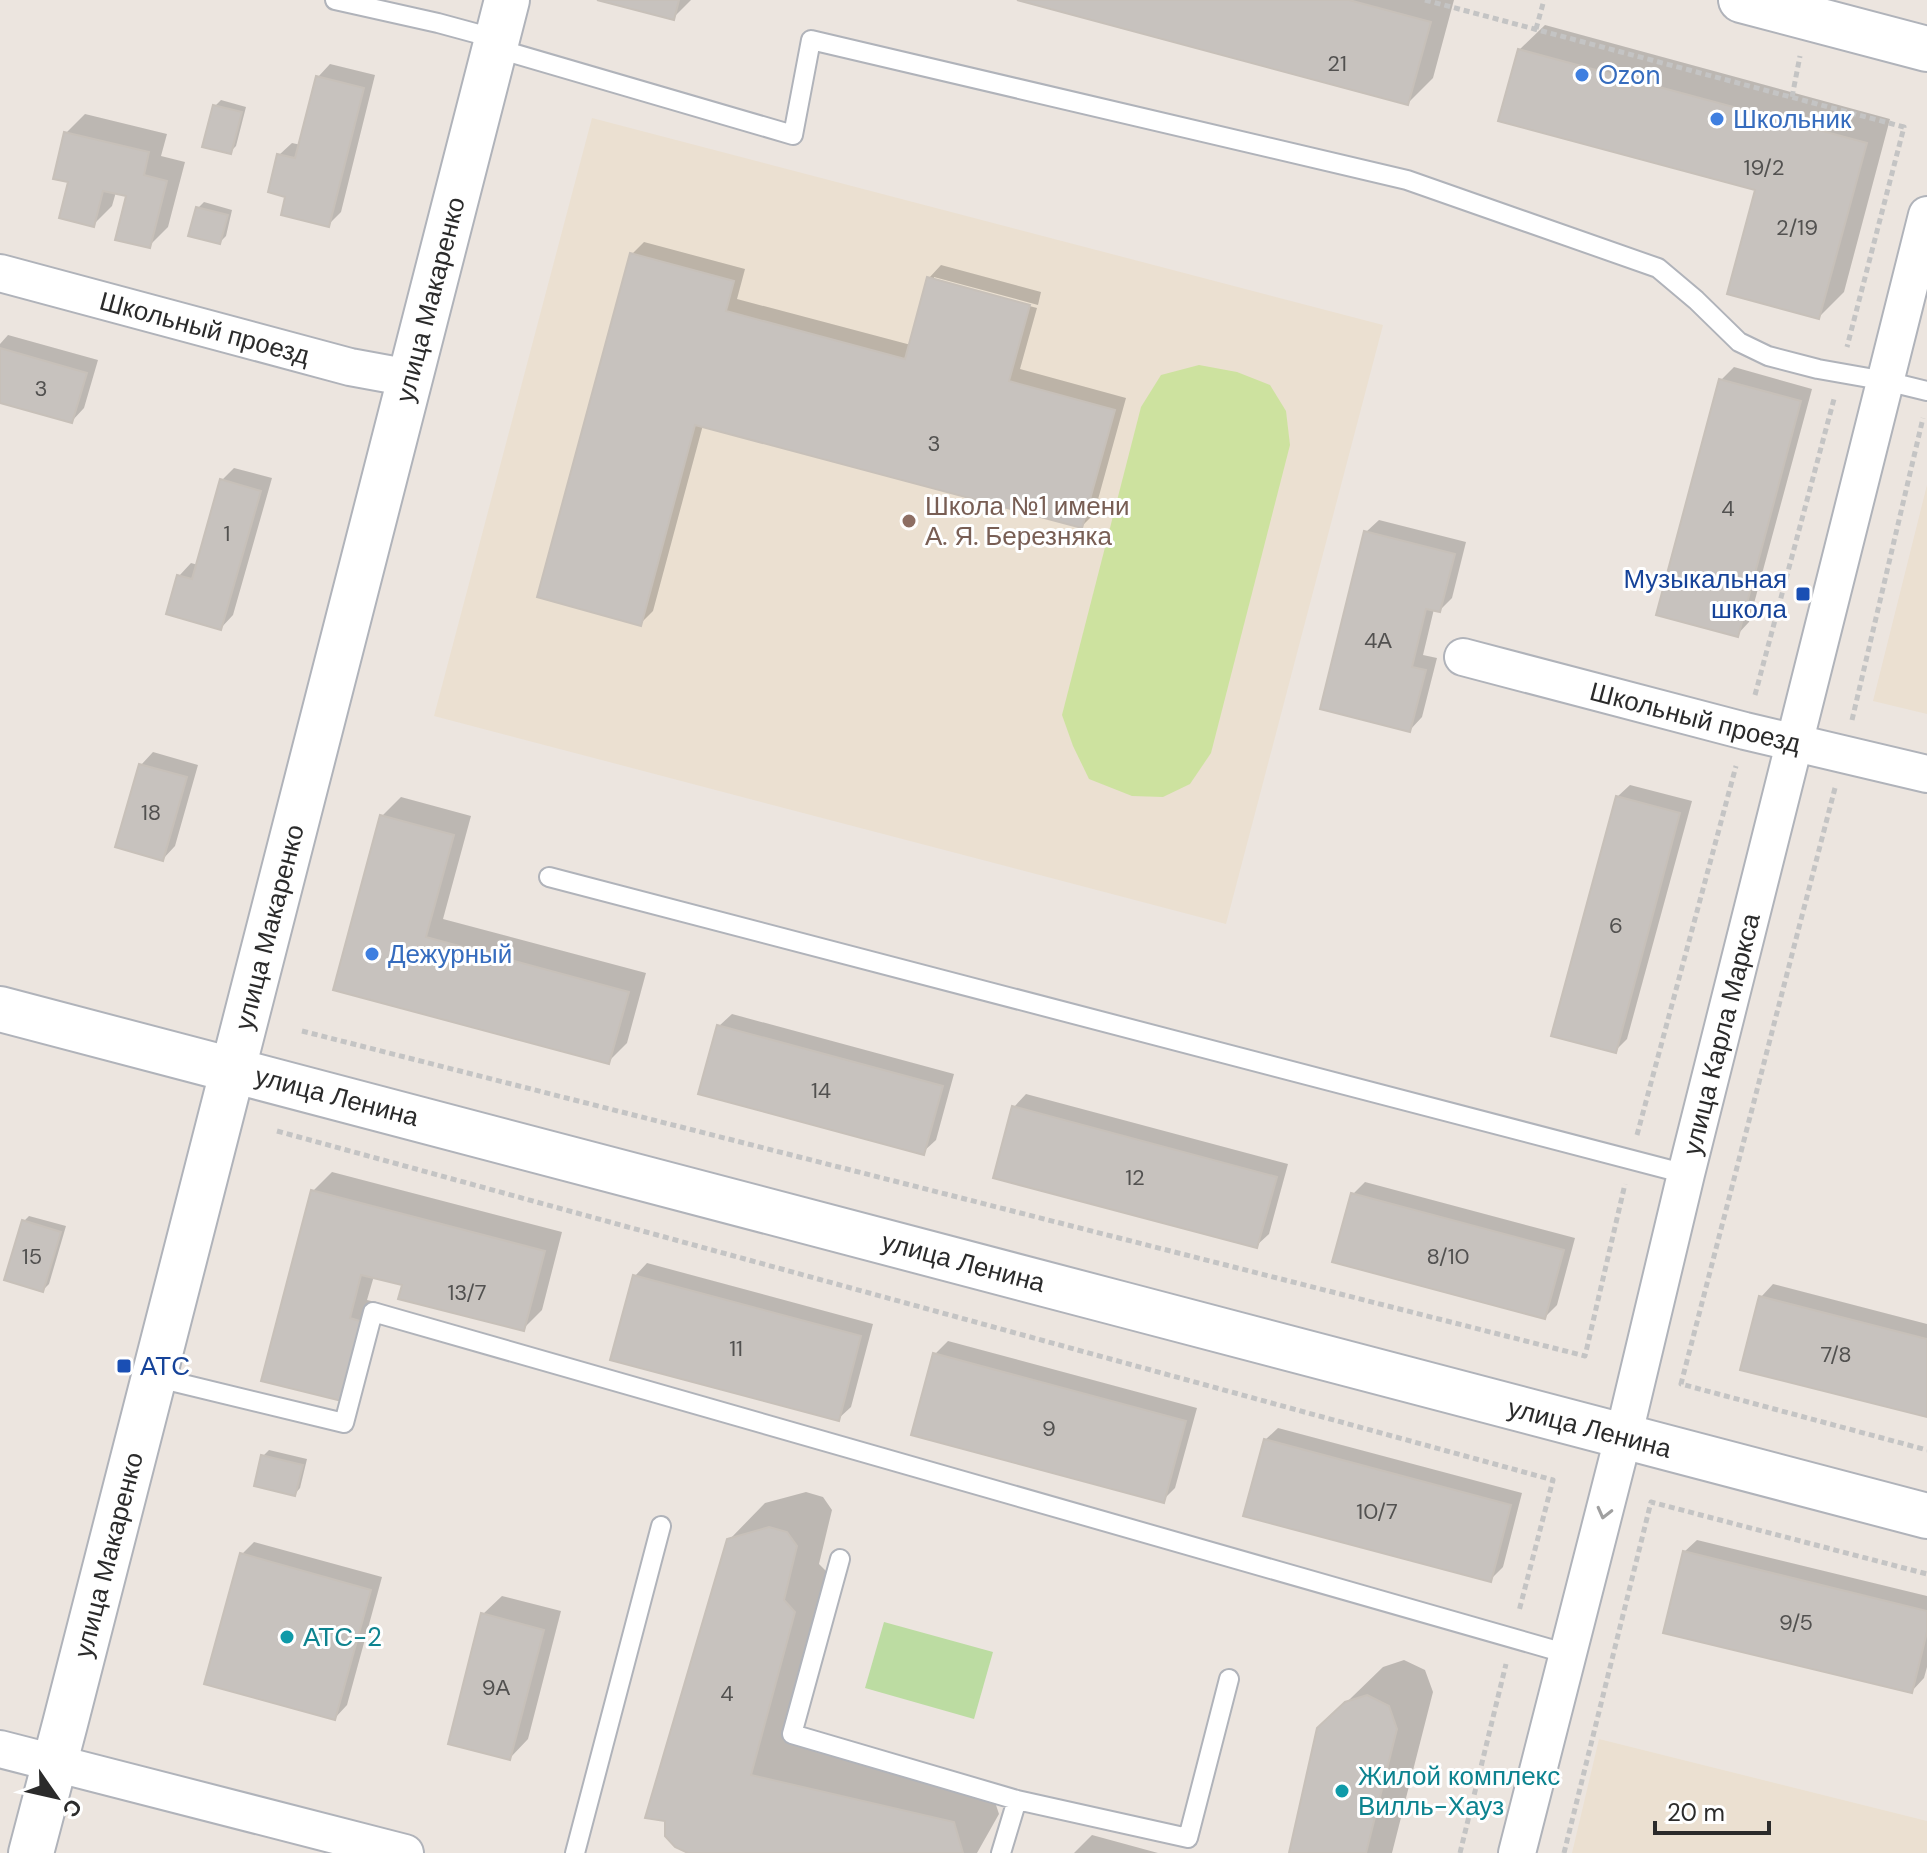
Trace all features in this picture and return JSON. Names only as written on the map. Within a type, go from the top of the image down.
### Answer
[{"type":"main road","points":[[1741,0],[1927,49]]},
{"type":"main road","name":"улица Макаренко","points":[[31,1853],[500,29]]},
{"type":"main road","name":"улица Ленина","points":[[4,1014],[233,1069],[1927,1516]]},
{"type":"street","name":"улица Карла Маркса","points":[[1517,1853],[1927,215]]},
{"type":"street","name":"Школьный проезд","points":[[0,273],[350,367],[410,378]]},
{"type":"street","name":"Школьный проезд","points":[[1463,657],[1927,774]]},
{"type":"street","points":[[0,1749],[405,1853]]},
{"type":"lane","points":[[335,0],[438,23],[500,29],[793,135],[811,40],[1407,180],[1658,268],[1739,342],[1768,356],[1927,391]]},
{"type":"lane","points":[[549,877],[1686,1174]]},
{"type":"lane","points":[[154,1377],[344,1423],[373,1312],[1568,1654]]},
{"type":"lane","points":[[575,1853],[661,1526]]},
{"type":"lane","points":[[840,1559],[792,1734],[1017,1800],[1188,1838],[1229,1679]]},
{"type":"lane","points":[[1001,1853],[1017,1800]]},
{"type":"path","points":[[1425,0],[1904,127]]},
{"type":"path","points":[[1536,29],[1544,0]]},
{"type":"path","points":[[1923,418],[1844,754],[1681,1384],[1927,1450]]},
{"type":"path","points":[[302,1031],[1585,1356]]},
{"type":"path","points":[[277,1131],[1553,1480]]},
{"type":"path","points":[[1564,1853],[1651,1502],[1927,1574]]},
{"type":"shaded area","name":"Школа №1 имени А. Я. Березняка","points":[[592,118],[1383,325],[1226,924],[434,716]]},
{"type":"shaded area","points":[[1927,485],[1927,714],[1873,701]]},
{"type":"shaded area","points":[[1599,1739],[1927,1821],[1927,1853],[1572,1853]]},
{"type":"green space","points":[[1199,365],[1237,372],[1270,385],[1286,411],[1290,445],[1211,753],[1190,784],[1163,797],[1132,796],[1089,779],[1062,715],[1141,407],[1161,375]]},
{"type":"green space","points":[[884,1622],[993,1652],[974,1719],[865,1688]]},
{"type":"building","points":[[597,0],[679,0],[674,20]]},
{"type":"building","points":[[1017,0],[1349,0],[1431,22],[1408,105]]},
{"type":"building","points":[[1518,49],[1867,143],[1819,319],[1727,294],[1755,190],[1498,121]]},
{"type":"building","points":[[316,76],[364,88],[329,227],[281,215],[285,197],[268,192],[277,154],[295,158]]},
{"type":"building","points":[[213,105],[242,112],[231,154],[202,147]]},
{"type":"building","points":[[64,132],[149,152],[144,175],[167,181],[150,248],[115,240],[126,196],[103,191],[94,227],[59,218],[68,182],[53,179]]},
{"type":"building","points":[[196,207],[228,215],[220,244],[188,236]]},
{"type":"building","points":[[630,253],[734,281],[726,311],[905,359],[927,277],[1030,305],[1009,381],[1115,410],[1082,528],[695,425],[641,626],[537,597]]},
{"type":"building","points":[[0,348],[87,373],[72,423],[0,403]]},
{"type":"building","points":[[1719,379],[1801,401],[1738,637],[1656,615]]},
{"type":"building","points":[[220,479],[261,491],[221,630],[166,614],[177,575],[192,579]]},
{"type":"building","points":[[1364,531],[1455,554],[1440,612],[1426,609],[1412,667],[1426,670],[1410,732],[1320,709]]},
{"type":"building","points":[[139,764],[187,777],[163,861],[115,847]]},
{"type":"building","points":[[1616,796],[1680,813],[1616,1053],[1551,1036]]},
{"type":"building","points":[[380,815],[454,835],[426,937],[629,992],[609,1064],[333,990]]},
{"type":"building","points":[[717,1025],[943,1086],[924,1155],[698,1094]]},
{"type":"building","points":[[1012,1106],[1277,1177],[1257,1248],[993,1178]]},
{"type":"building","points":[[311,1190],[545,1251],[524,1331],[398,1299],[402,1285],[361,1275],[350,1318],[363,1322],[342,1401],[261,1381]]},
{"type":"building","points":[[1351,1193],[1564,1250],[1545,1319],[1332,1262]]},
{"type":"building","points":[[22,1220],[61,1232],[43,1292],[4,1280]]},
{"type":"building","points":[[633,1275],[861,1336],[839,1421],[610,1360]]},
{"type":"building","points":[[1759,1296],[1927,1339],[1927,1417],[1740,1370]]},
{"type":"building","points":[[933,1353],[1186,1421],[1164,1503],[911,1435]]},
{"type":"building","points":[[1264,1439],[1511,1505],[1491,1582],[1243,1516]]},
{"type":"building","points":[[261,1455],[303,1465],[295,1496],[254,1486]]},
{"type":"building","points":[[769,1527],[787,1532],[797,1546],[784,1600],[795,1612],[751,1775],[954,1822],[963,1853],[688,1853],[675,1847],[665,1836],[665,1821],[645,1818],[727,1539]]},
{"type":"building","points":[[1683,1551],[1927,1611],[1927,1632],[1912,1693],[1663,1633]]},
{"type":"building","name":"АТС-2","points":[[240,1553],[371,1590],[335,1720],[204,1684]]},
{"type":"building","points":[[481,1613],[544,1630],[510,1760],[448,1744]]},
{"type":"building","name":"Жилой комплекс Вилль-Хауз","points":[[1367,1695],[1389,1706],[1397,1729],[1366,1853],[1289,1853],[1317,1728],[1345,1702]]},
{"type":"place","name":"Ozon","points":[[1582,75]]},
{"type":"place","name":"Школьник","points":[[1717,119]]},
{"type":"place","name":"Школа №1 имени А. Я. Березняка","points":[[909,521]]},
{"type":"place","name":"Музыкальная школа","points":[[1803,594]]},
{"type":"place","name":"Дежурный","points":[[372,954]]},
{"type":"place","name":"АТС","points":[[124,1366]]},
{"type":"place","name":"АТС-2","points":[[287,1637]]},
{"type":"place","name":"Жилой комплекс Вилль-Хауз","points":[[1342,1791]]}]
